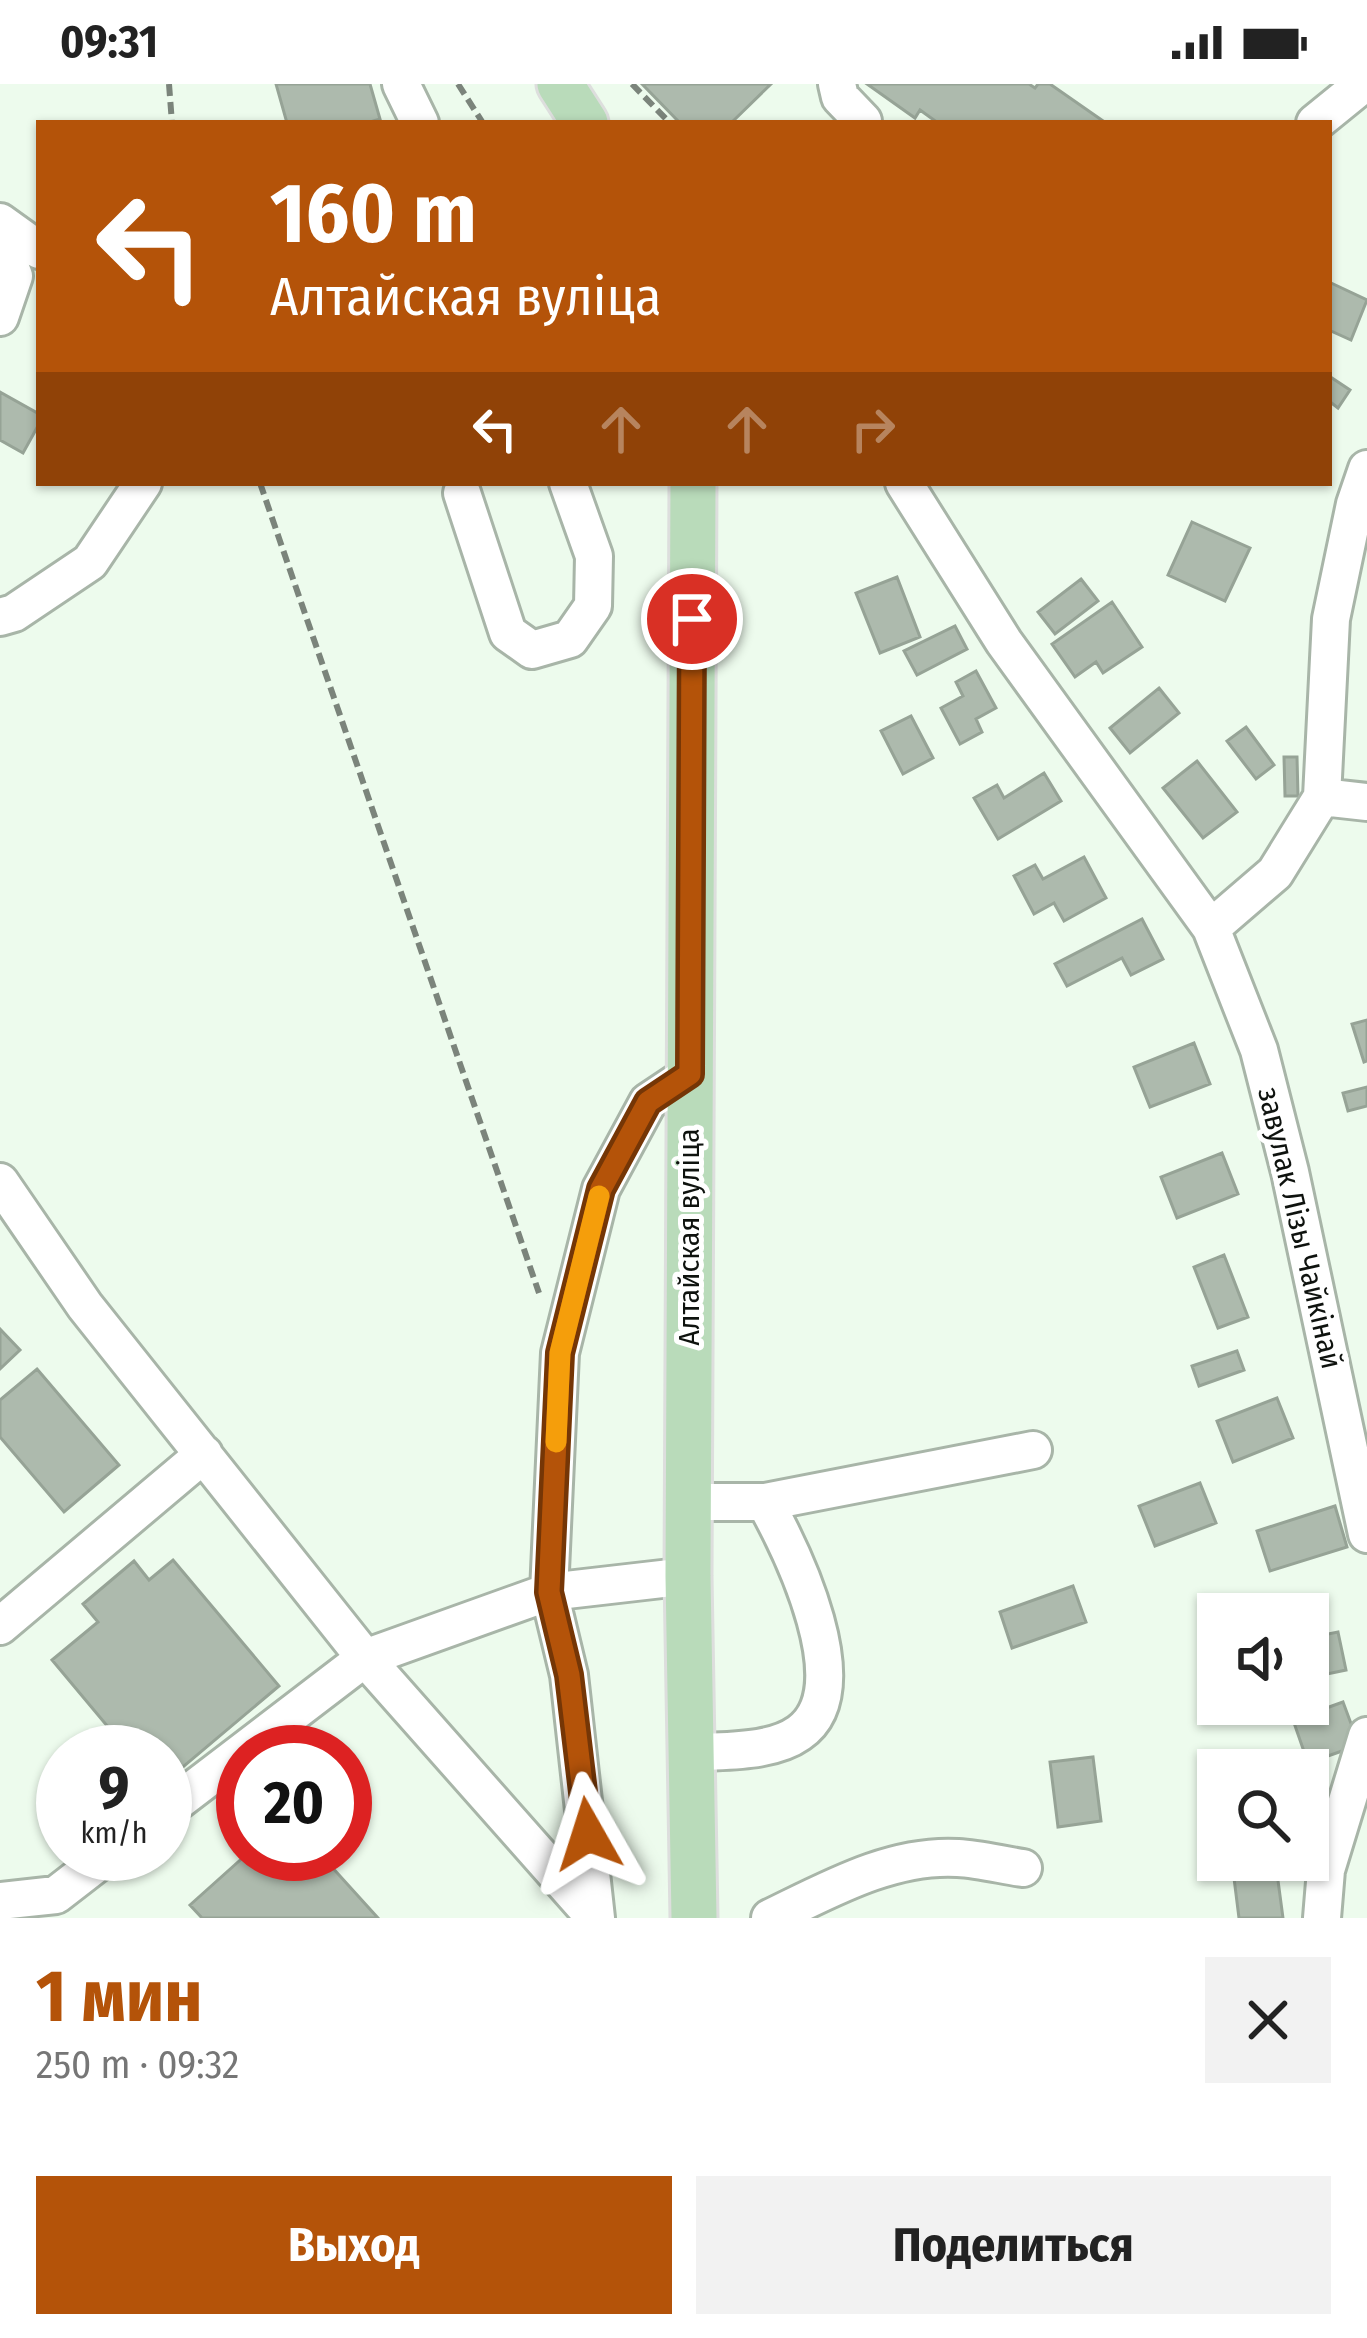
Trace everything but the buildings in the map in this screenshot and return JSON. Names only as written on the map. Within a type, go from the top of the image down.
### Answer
[{"type":"main road","points":[[560,84],[583,120]]},
{"type":"main road","name":"Алтайская вуліца","points":[[693,486],[688,1576],[694,1918]]},
{"type":"street","points":[[401,84],[419,120]]},
{"type":"street","points":[[837,84],[840,97],[861,120]]},
{"type":"street","points":[[1319,120],[1363,84]]},
{"type":"street","points":[[0,221],[36,248]]},
{"type":"street","points":[[0,242],[14,276],[0,317]]},
{"type":"street","points":[[1211,928],[1275,873],[1322,797],[1331,619],[1367,469]]},
{"type":"street","points":[[0,617],[14,613],[90,562],[141,486]]},
{"type":"street","points":[[462,493],[508,633],[532,650],[570,639],[593,606],[594,556],[569,486]]},
{"type":"street","name":"завулак Лізы Чайкінай","points":[[906,486],[1004,642],[1211,928],[1264,1070],[1367,1534]]},
{"type":"street","points":[[1322,797],[1367,802]]},
{"type":"street","points":[[595,1918],[569,1675],[549,1592],[560,1353],[601,1189],[648,1102],[690,1074]]},
{"type":"street","points":[[0,1182],[86,1306],[365,1658],[595,1918]]},
{"type":"street","points":[[688,1502],[764,1502],[1033,1450]]},
{"type":"street","points":[[0,1626],[203,1454]]},
{"type":"street","points":[[691,1753],[772,1745],[799,1734],[817,1716],[823,1691],[812,1604],[764,1502]]},
{"type":"street","points":[[192,1790],[365,1658],[549,1592],[688,1576]]},
{"type":"street","points":[[1322,1918],[1326,1870],[1367,1736]]},
{"type":"street","points":[[770,1918],[845,1881],[902,1864],[956,1857],[1023,1868]]},
{"type":"street","points":[[0,1901],[56,1895],[74,1881]]},
{"type":"path","points":[[169,84],[172,120]]},
{"type":"path","points":[[458,84],[481,120]]},
{"type":"path","points":[[632,84],[667,120]]},
{"type":"path","points":[[261,486],[560,1353]]},
{"type":"slow traffic","points":[[556,1442],[560,1353],[599,1196]]},
{"type":"route","points":[[588,1834],[569,1675],[549,1592],[560,1353],[601,1189],[648,1102],[690,1074],[692,619]]}]
